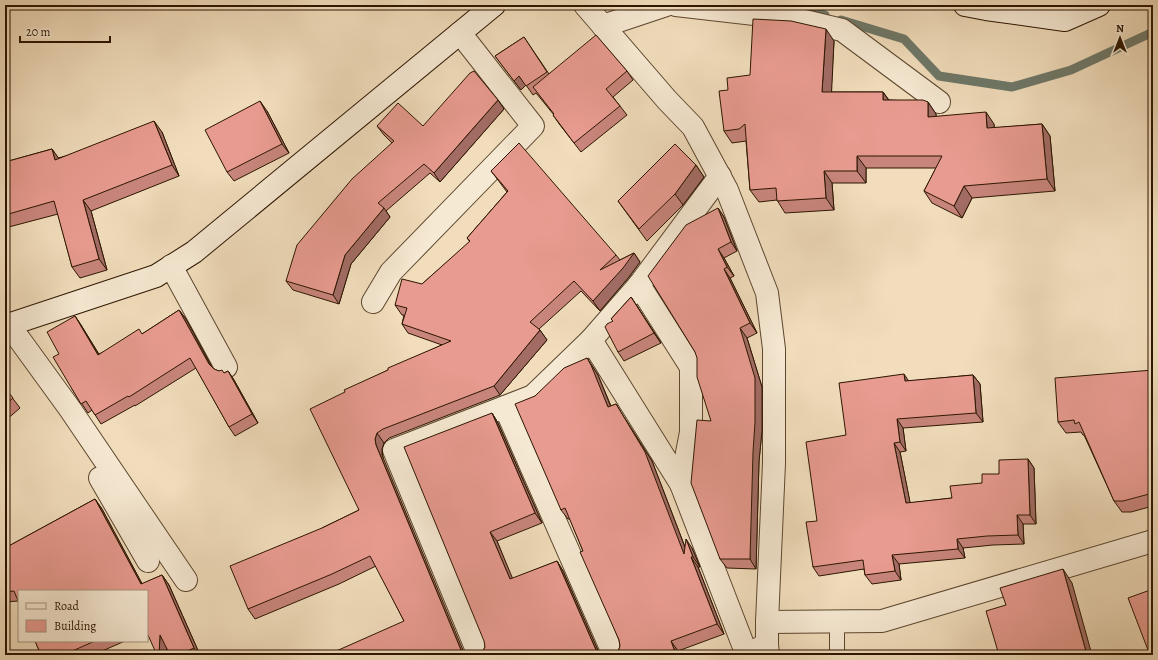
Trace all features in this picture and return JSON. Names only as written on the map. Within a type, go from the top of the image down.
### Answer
[{"type":"street","points":[[6,331],[156,276],[194,252],[494,5]]},
{"type":"street","points":[[585,5],[667,100],[693,127],[727,190],[767,293],[774,349],[774,462],[767,650],[747,655],[681,484],[591,340]]},
{"type":"street","points":[[603,26],[666,5]]},
{"type":"street","points":[[676,5],[796,19],[842,30],[939,102]]},
{"type":"street","points":[[965,5],[1065,20],[1099,5]]},
{"type":"street","points":[[373,302],[391,272],[533,126],[460,33]]},
{"type":"street","points":[[479,655],[394,450],[533,396],[591,340],[639,285],[720,176]]},
{"type":"street","points":[[171,266],[226,368]]},
{"type":"street","points":[[639,285],[692,368],[692,432],[681,484]]},
{"type":"street","points":[[6,331],[104,484],[148,561]]},
{"type":"street","points":[[6,331],[70,409],[186,580]]},
{"type":"street","points":[[505,407],[614,655]]},
{"type":"street","points":[[767,622],[882,621],[1153,541]]},
{"type":"lane","points":[[837,621],[837,655]]},
{"type":"building","points":[[753,19],[791,21],[826,29],[822,92],[883,92],[883,100],[923,100],[928,102],[928,117],[986,112],[987,128],[1042,124],[1047,179],[964,186],[954,206],[924,191],[942,156],[857,156],[857,171],[824,171],[826,198],[777,201],[776,188],[750,190],[745,124],[739,129],[724,131],[719,91],[728,90],[727,78],[750,75]]},
{"type":"building","points":[[596,35],[627,71],[606,89],[620,106],[574,143],[533,87]]},
{"type":"building","points":[[524,37],[547,72],[526,86],[519,76],[514,81],[495,56]]},
{"type":"building","points":[[474,71],[498,100],[434,173],[424,164],[378,203],[384,208],[345,255],[333,295],[286,281],[297,245],[352,179],[394,141],[377,126],[398,103],[423,126],[470,73]]},
{"type":"building","points":[[260,101],[282,144],[227,172],[205,130]]},
{"type":"building","points":[[154,121],[172,165],[83,200],[99,259],[72,267],[54,201],[5,215],[5,162],[52,149],[55,160]]},
{"type":"building","points":[[519,143],[616,255],[600,270],[634,253],[623,268],[593,301],[574,281],[530,322],[540,330],[494,386],[383,429],[377,433],[375,439],[376,445],[461,650],[465,655],[336,655],[334,652],[404,621],[370,556],[332,574],[248,609],[230,566],[322,528],[359,510],[310,409],[345,392],[344,390],[388,370],[388,368],[451,341],[402,324],[407,308],[395,305],[402,279],[422,284],[470,241],[467,238],[508,191],[491,171]]},
{"type":"building","points":[[675,144],[696,165],[675,194],[639,229],[618,201]]},
{"type":"building","points":[[718,208],[731,242],[718,249],[727,267],[724,269],[750,323],[740,328],[755,378],[755,422],[750,559],[720,559],[691,483],[697,420],[711,421],[697,377],[697,358],[695,352],[648,276],[686,225]]},
{"type":"building","points":[[631,297],[654,333],[618,352],[605,327],[613,321],[611,319]]},
{"type":"building","points":[[179,310],[209,364],[214,369],[219,371],[222,370],[224,373],[228,371],[252,414],[229,427],[190,358],[129,397],[128,396],[95,415],[86,401],[81,404],[53,357],[59,354],[47,332],[75,316],[98,355],[139,329],[142,334]]},
{"type":"building","points":[[587,358],[608,407],[616,404],[645,452],[684,554],[686,539],[693,557],[691,557],[717,624],[671,641],[675,652],[667,655],[614,655],[618,652],[620,646],[619,640],[580,552],[583,551],[565,508],[561,510],[515,404],[535,396],[564,368]]},
{"type":"building","points":[[1153,370],[1153,493],[1123,501],[1114,501],[1079,422],[1075,424],[1074,420],[1058,422],[1055,378]]},
{"type":"building","points":[[904,374],[905,381],[973,375],[976,413],[897,419],[900,442],[894,443],[906,503],[952,498],[950,486],[982,483],[982,474],[999,474],[999,460],[1028,459],[1030,515],[1017,515],[1018,535],[957,539],[958,549],[892,555],[895,571],[865,575],[863,560],[813,567],[806,522],[817,521],[806,442],[846,435],[839,383]]},
{"type":"building","points":[[5,388],[13,398],[5,405]]},
{"type":"building","points":[[492,413],[535,513],[490,532],[510,579],[557,561],[596,650],[600,655],[479,655],[485,647],[484,641],[404,447]]},
{"type":"building","points":[[95,499],[141,584],[162,575],[194,648],[178,655],[170,655],[160,635],[159,655],[157,655],[148,635],[148,590],[18,590],[18,601],[14,591],[5,592],[5,548]]},
{"type":"building","points":[[1063,569],[1087,655],[999,655],[986,611],[1006,605],[1000,588]]},
{"type":"building","points":[[1153,589],[1153,655],[1133,655],[1148,650],[1128,598]]},
{"type":"building","points":[[35,642],[93,642],[63,655],[41,655]]},
{"type":"waterway","points":[[790,5],[825,15]]},
{"type":"waterway","points":[[841,20],[904,39],[939,76],[1012,87],[1071,70],[1153,32]]}]
